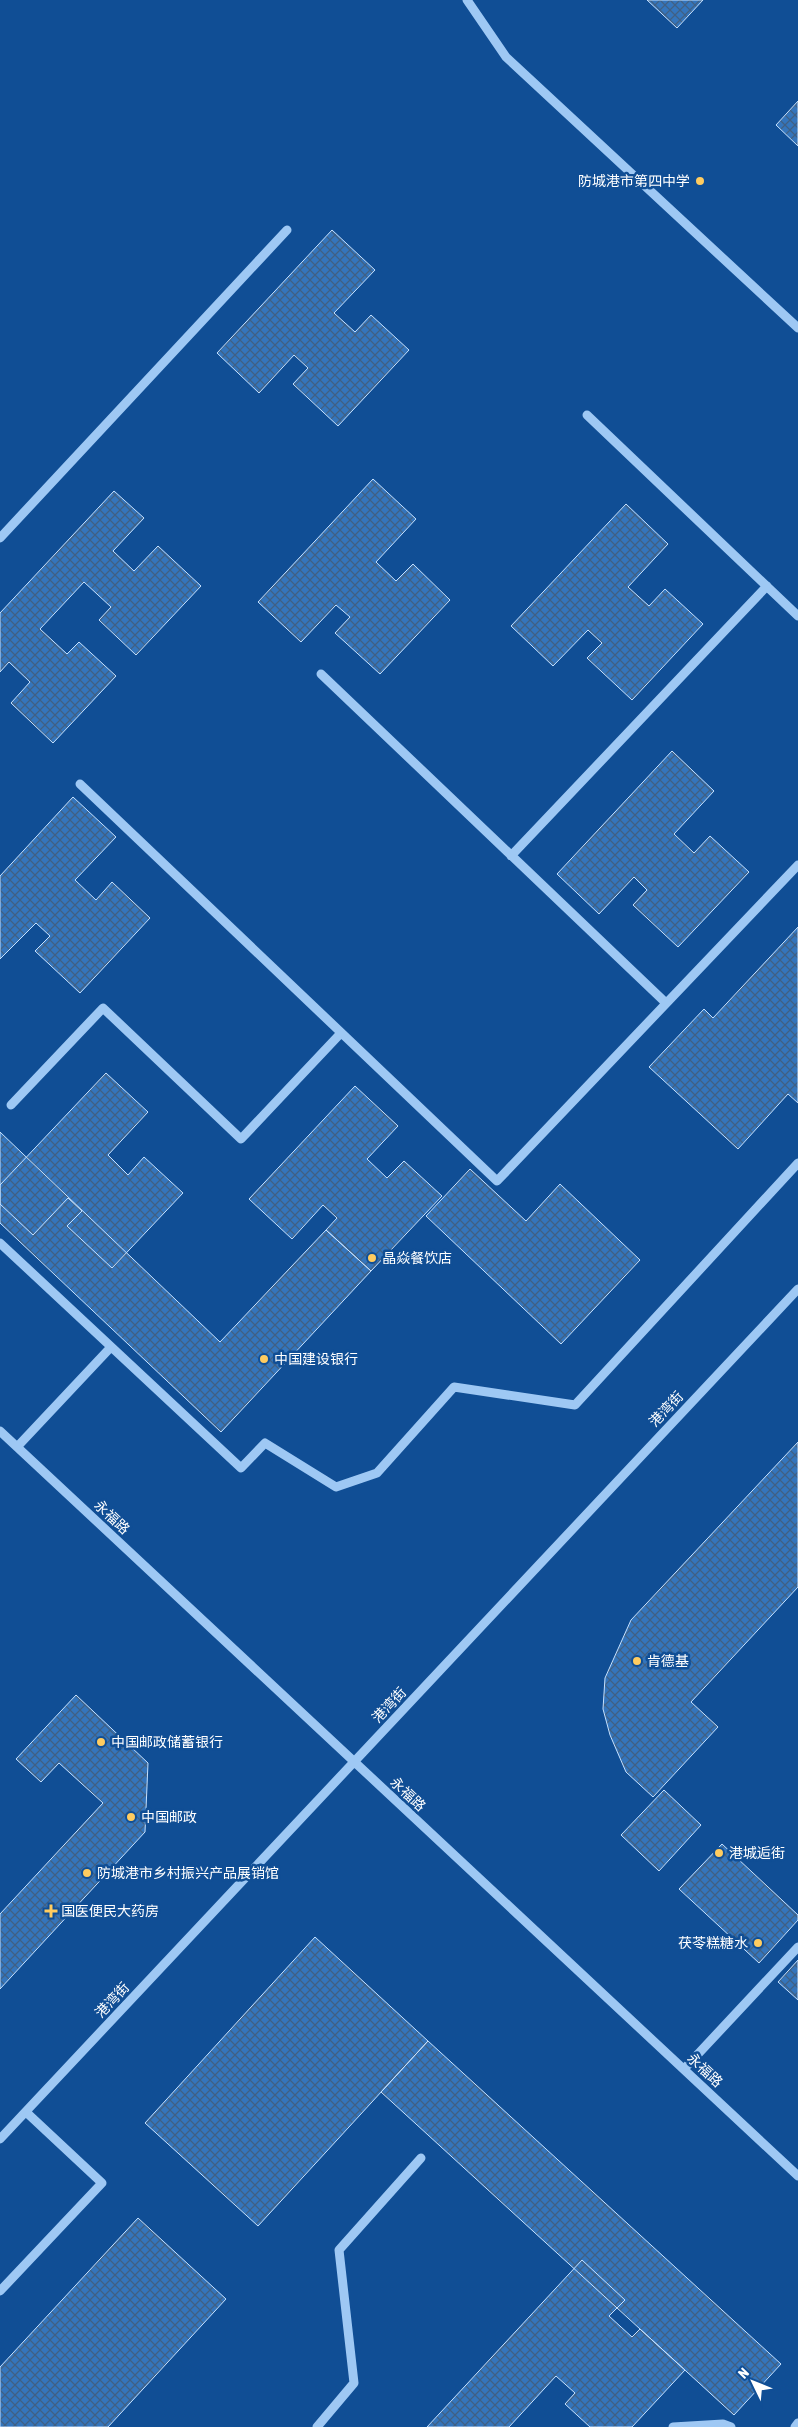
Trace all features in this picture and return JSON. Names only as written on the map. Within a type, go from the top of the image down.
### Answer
[{"type":"street","points":[[467,0],[506,57],[798,328]]},
{"type":"street","points":[[0,538],[288,230]]},
{"type":"street","points":[[587,415],[798,616]]},
{"type":"street","points":[[510,856],[767,586]]},
{"type":"street","points":[[321,674],[666,1004]]},
{"type":"street","points":[[80,784],[497,1181],[798,865]]},
{"type":"street","points":[[12,1105],[104,1008],[240,1139],[342,1033]]},
{"type":"street","points":[[0,1243],[241,1468],[264,1443],[336,1487],[377,1474],[454,1388],[575,1406],[798,1163]]},
{"type":"street","name":"港湾街","points":[[0,2139],[798,1289]]},
{"type":"street","points":[[17,1447],[111,1347]]},
{"type":"street","name":"永福路","points":[[0,1431],[798,2176]]},
{"type":"street","points":[[684,2069],[798,1947]]},
{"type":"street","points":[[0,2291],[102,2183],[26,2112]]},
{"type":"street","points":[[316,2427],[354,2383],[339,2250],[421,2158]]},
{"type":"street","points":[[795,2427],[798,2423]]},
{"type":"street","points":[[673,2427],[723,2424],[731,2427]]},
{"type":"building","points":[[647,0],[703,0],[677,28]]},
{"type":"building","points":[[798,101],[798,146],[776,125]]},
{"type":"building","points":[[332,230],[375,270],[334,313],[355,332],[371,315],[409,350],[338,426],[293,384],[308,368],[294,355],[259,393],[217,353]]},
{"type":"building","points":[[373,479],[416,519],[376,562],[396,581],[413,564],[450,600],[380,674],[335,633],[350,617],[336,605],[301,642],[258,602]]},
{"type":"building","points":[[114,491],[144,518],[113,551],[134,571],[158,546],[201,586],[136,655],[99,620],[111,607],[84,582],[40,629],[67,654],[79,642],[116,676],[53,743],[11,703],[30,682],[9,662],[0,672],[0,613]]},
{"type":"building","points":[[626,504],[668,544],[628,587],[649,606],[665,589],[703,624],[632,700],[587,658],[602,643],[588,630],[553,666],[511,626]]},
{"type":"building","points":[[672,751],[714,791],[674,834],[694,853],[710,836],[749,872],[678,947],[633,905],[647,890],[634,877],[599,914],[557,874]]},
{"type":"building","points":[[73,797],[116,837],[75,880],[96,900],[112,882],[150,918],[80,993],[35,951],[50,936],[36,923],[0,959],[0,876]]},
{"type":"building","points":[[798,927],[798,1103],[788,1094],[738,1149],[649,1067],[704,1009],[713,1018]]},
{"type":"building","points":[[106,1073],[148,1112],[108,1155],[128,1175],[144,1157],[183,1193],[112,1268],[67,1226],[82,1211],[68,1198],[33,1235],[0,1204],[0,1185]]},
{"type":"building","points":[[355,1086],[398,1126],[367,1159],[387,1178],[404,1161],[442,1196],[371,1271],[326,1230],[337,1218],[323,1205],[292,1239],[249,1199]]},
{"type":"building","points":[[0,1132],[220,1342],[326,1230],[371,1271],[221,1432],[0,1223]]},
{"type":"building","points":[[470,1169],[526,1221],[560,1184],[640,1260],[561,1344],[426,1216]]},
{"type":"building","points":[[798,1442],[798,1587],[691,1702],[718,1727],[653,1797],[626,1772],[610,1735],[603,1709],[605,1678],[631,1620]]},
{"type":"building","points":[[76,1695],[148,1763],[145,1832],[0,1989],[0,1914],[103,1803],[59,1763],[41,1782],[16,1759]]},
{"type":"building","points":[[664,1790],[701,1825],[659,1871],[621,1835]]},
{"type":"building","points":[[722,1844],[798,1915],[798,1920],[759,1963],[679,1889]]},
{"type":"building","points":[[315,1937],[428,2041],[258,2226],[145,2123]]},
{"type":"building","points":[[798,1960],[798,2000],[778,1982]]},
{"type":"building","points":[[428,2041],[781,2364],[734,2415],[381,2092]]},
{"type":"building","points":[[138,2218],[226,2299],[108,2427],[0,2427],[0,2367]]},
{"type":"building","points":[[582,2260],[625,2300],[609,2316],[632,2337],[640,2329],[685,2370],[632,2427],[590,2427],[565,2404],[575,2393],[556,2376],[509,2427],[427,2427]]},
{"type":"place","name":"防城港市第四中学","points":[[700,181]]},
{"type":"place","name":"晶焱餐饮店","points":[[372,1258]]},
{"type":"place","name":"中国建设银行","points":[[264,1359]]},
{"type":"place","name":"肯德基","points":[[637,1661]]},
{"type":"place","name":"中国邮政储蓄银行","points":[[101,1742]]},
{"type":"place","name":"中国邮政","points":[[131,1817]]},
{"type":"place","name":"港城逅街","points":[[719,1853]]},
{"type":"place","name":"防城港市乡村振兴产品展销馆","points":[[87,1873]]},
{"type":"place","name":"国医便民大药房","points":[[51,1911]]},
{"type":"place","name":"茯苓糕糖水","points":[[758,1943]]}]
